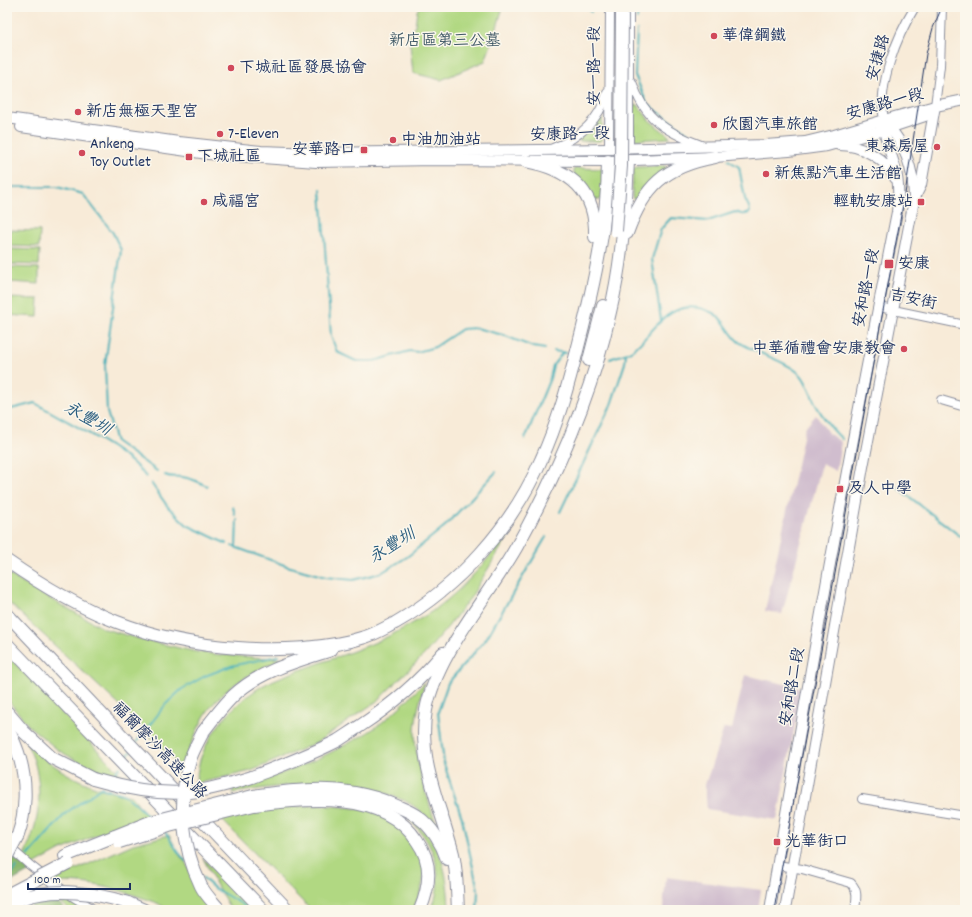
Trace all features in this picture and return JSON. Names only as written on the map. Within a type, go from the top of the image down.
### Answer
[{"type":"highway","points":[[556,470],[560,449],[578,399],[602,311],[611,268],[614,173],[612,9]]},
{"type":"highway","points":[[218,909],[202,886],[190,857],[186,841],[183,811],[186,780],[192,757],[203,732],[218,712],[247,685],[289,664],[366,637],[409,615],[430,600],[453,581],[474,560],[510,516],[541,461],[553,445],[580,367],[598,299],[612,231],[621,166],[627,9]]},
{"type":"highway","points":[[620,255],[638,208],[647,192],[671,171],[685,164],[715,157]]},
{"type":"highway","points":[[526,161],[560,172],[577,184],[587,198],[594,218],[595,232],[593,283]]},
{"type":"highway","points":[[458,910],[454,856],[427,766],[425,733],[426,711],[431,692],[441,667],[461,633],[516,548],[556,470],[582,408],[604,339],[612,306],[620,255],[627,188],[628,161]]},
{"type":"highway","points":[[541,461],[559,412],[574,362],[593,283],[603,219],[608,162]]},
{"type":"highway","points":[[7,561],[83,608],[128,627],[169,638],[221,647],[284,649],[330,644],[366,637]]},
{"type":"highway","name":"福爾摩沙高速公路","points":[[7,614],[288,910]]},
{"type":"highway","points":[[7,712],[24,732],[52,758],[93,779],[136,790],[162,793],[190,792],[223,786],[252,777],[297,759],[338,740],[402,696],[426,673],[461,633]]},
{"type":"highway","points":[[7,644],[263,910]]},
{"type":"highway","points":[[7,727],[20,759],[23,777],[22,823],[18,835],[7,856]]},
{"type":"highway","points":[[7,887],[67,859],[115,839],[169,826],[288,790],[342,790],[362,793],[387,801],[418,817],[444,848],[457,891]]},
{"type":"highway","points":[[254,801],[322,800],[343,802],[373,807],[384,811],[400,821],[411,832],[423,848],[428,866],[429,883],[426,896],[420,910]]},
{"type":"highway","points":[[7,895],[67,859]]},
{"type":"highway","points":[[241,859],[299,910]]},
{"type":"highway","points":[[7,906],[24,898],[36,895],[62,893],[92,894],[128,903],[144,910]]},
{"type":"main road","points":[[935,106],[965,100]]},
{"type":"main road","name":"安康路一段","points":[[7,118],[210,146],[261,151],[316,153],[629,149],[766,145],[805,142],[925,116],[935,106]]},
{"type":"main road","name":"安和路一段","points":[[861,476],[914,200],[921,185],[935,106]]},
{"type":"main road","name":"安康路一段","points":[[7,125],[208,154],[316,162],[434,160],[608,162],[715,157],[827,146],[886,125]]},
{"type":"main road","name":"安和路一段","points":[[848,469],[897,212],[898,184],[894,166],[886,144],[886,125]]},
{"type":"main road","name":"安和路一段","points":[[886,125],[902,143],[912,174],[914,200]]},
{"type":"main road","points":[[827,146],[842,145],[871,153],[891,170],[898,184]]},
{"type":"main road","points":[[608,162],[609,149]]},
{"type":"main road","points":[[628,161],[629,149]]},
{"type":"main road","name":"安和路二段","points":[[770,910],[808,685],[848,469]]},
{"type":"main road","name":"安和路二段","points":[[785,910],[861,476]]},
{"type":"main road","points":[[808,685],[824,688]]},
{"type":"street","name":"安捷路","points":[[886,125],[882,111],[885,84],[890,63],[897,41],[915,7]]},
{"type":"street","points":[[935,106],[940,66],[942,7]]},
{"type":"street","name":"安一路一段","points":[[609,149],[610,25],[612,9]]},
{"type":"street","points":[[627,9],[629,25],[629,149]]},
{"type":"street","points":[[610,25],[629,25]]},
{"type":"street","points":[[629,75],[638,99],[652,118],[671,133],[703,146]]},
{"type":"street","points":[[549,150],[565,144],[587,128],[601,108],[609,85]]},
{"type":"street","name":"吉安街","points":[[878,307],[965,326]]},
{"type":"street","points":[[941,400],[965,407]]},
{"type":"street","points":[[862,799],[965,816]]},
{"type":"street","points":[[7,845],[27,864],[50,882],[95,910]]},
{"type":"street","points":[[777,865],[851,883],[855,886],[857,891],[854,910]]},
{"type":"shaded area","points":[[816,415],[828,433],[841,442],[836,471],[822,464],[782,614],[765,611],[805,428]]},
{"type":"shaded area","points":[[745,675],[802,688],[777,820],[707,809],[705,785],[724,728],[732,729]]},
{"type":"shaded area","points":[[666,877],[761,890],[758,910],[663,910]]},
{"type":"green space","name":"新店區第三公墓","points":[[419,7],[503,7],[485,61],[441,80],[413,73],[409,35],[415,25]]},
{"type":"green space","points":[[634,105],[638,105],[649,120],[670,138],[636,140],[633,136]]},
{"type":"green space","points":[[602,118],[603,137],[600,141],[579,141],[579,139],[599,119]]},
{"type":"green space","points":[[665,166],[666,168],[637,199],[633,199],[633,169],[637,167]]},
{"type":"green space","points":[[574,169],[603,169],[602,198],[600,200],[594,199],[574,176]]},
{"type":"green space","points":[[10,230],[40,231],[39,247],[9,246]]},
{"type":"green space","points":[[10,249],[40,250],[39,265],[9,264]]},
{"type":"green space","points":[[9,267],[39,268],[39,284],[9,282]]},
{"type":"green space","points":[[7,298],[39,299],[38,317],[7,315]]},
{"type":"green space","points":[[514,526],[471,597],[447,628],[424,655],[377,701],[316,743],[251,771],[195,784],[200,760],[209,739],[222,720],[238,704],[267,683],[380,640],[404,628],[437,608],[468,580]]},
{"type":"green space","points":[[7,573],[32,589],[105,629],[140,639],[197,652],[282,659],[249,675],[228,689],[219,698],[204,717],[182,768],[119,705],[7,601]]},
{"type":"green space","points":[[7,655],[127,781],[88,767],[58,750],[29,726],[7,699]]},
{"type":"green space","points":[[425,682],[418,707],[415,733],[419,768],[436,825],[409,803],[384,793],[363,788],[320,784],[276,787],[233,793],[233,788],[278,775],[335,750],[367,733],[394,713]]},
{"type":"green space","points":[[26,741],[52,764],[70,776],[100,789],[132,796],[147,816],[59,851],[7,880],[25,854],[30,842],[39,803],[38,777],[34,761]]},
{"type":"green space","points":[[321,805],[360,809],[378,814],[401,831],[417,849],[421,856],[424,872],[422,887],[413,910],[311,910],[220,818],[285,807]]},
{"type":"green space","points":[[409,819],[426,833],[441,859],[448,890],[449,910],[431,910],[436,895],[438,878],[436,862],[426,839]]},
{"type":"green space","points":[[169,835],[180,856],[186,863],[202,897],[212,910],[176,911],[126,892],[99,886],[72,882],[44,884],[133,844]]},
{"type":"green space","points":[[7,852],[30,871],[7,884]]},
{"type":"green space","points":[[203,858],[253,910],[231,910]]},
{"type":"green space","points":[[67,894],[93,910],[69,910],[54,895]]},
{"type":"green space","points":[[51,896],[66,910],[33,910],[29,901]]},
{"type":"waterway","points":[[588,7],[591,12]]},
{"type":"waterway","points":[[637,19],[638,7]]},
{"type":"waterway","points":[[637,30],[635,75],[647,104],[697,139]]},
{"type":"waterway","points":[[661,320],[652,259],[661,229],[671,218],[708,221],[735,212],[741,214],[750,212],[745,199],[739,167],[728,160]]},
{"type":"waterway","points":[[7,187],[57,187],[83,194],[113,233],[121,250],[105,365],[107,412],[116,442],[157,471]]},
{"type":"waterway","points":[[321,190],[331,336],[337,352],[356,361],[374,361],[410,351],[417,352],[435,347],[462,329],[476,328],[503,335],[533,347],[545,349]]},
{"type":"waterway","points":[[610,359],[626,354],[632,350],[661,321],[673,312],[689,307],[705,310],[713,313],[721,319],[739,342],[788,366],[801,375],[806,382],[821,414],[842,439]]},
{"type":"waterway","name":"永豐圳","points":[[554,351],[566,353]]},
{"type":"waterway","name":"永豐圳","points":[[525,439],[550,378],[553,365],[563,352]]},
{"type":"waterway","points":[[560,512],[611,405],[625,363],[626,355]]},
{"type":"waterway","name":"永豐圳","points":[[7,410],[35,403],[111,447],[134,464],[146,477]]},
{"type":"waterway","name":"永豐圳","points":[[232,546],[287,566],[326,577],[353,580],[381,573],[407,557],[445,526],[496,472]]},
{"type":"waterway","points":[[165,475],[188,478],[207,486]]},
{"type":"waterway","name":"永豐圳","points":[[151,483],[168,507],[187,525],[227,544]]},
{"type":"waterway","points":[[898,488],[960,536],[965,538]]},
{"type":"waterway","points":[[233,507],[235,515]]},
{"type":"waterway","points":[[236,546],[237,520]]},
{"type":"waterway","points":[[477,910],[478,890],[462,818],[444,764],[438,712],[448,683],[486,639],[546,537]]},
{"type":"waterway","points":[[135,744],[166,704],[182,689],[205,676],[231,666],[278,656]]},
{"type":"waterway","points":[[124,760],[131,751]]},
{"type":"waterway","points":[[110,779],[120,767]]},
{"type":"waterway","points":[[28,856],[66,813],[102,787]]},
{"type":"waterway","points":[[101,788],[123,794],[135,803],[150,818]]},
{"type":"waterway","points":[[165,832],[186,861]]},
{"type":"waterway","points":[[7,879],[17,867]]},
{"type":"waterway","points":[[203,878],[214,888],[245,906],[248,910]]},
{"type":"tram line","points":[[774,910],[905,194],[926,54],[933,28],[942,7]]},
{"type":"place","name":"華偉鋼鐵","points":[[714,36]]},
{"type":"place","name":"下城社區發展協會","points":[[231,68]]},
{"type":"place","name":"新店無極天聖宮","points":[[78,112]]},
{"type":"place","name":"欣園汽車旅館","points":[[714,125]]},
{"type":"place","name":"7-Eleven","points":[[220,134]]},
{"type":"place","name":"中油加油站","points":[[393,140]]},
{"type":"place","name":"東森房屋","points":[[937,147]]},
{"type":"place","name":"安華路口","points":[[364,150]]},
{"type":"place","name":"Ankeng Toy Outlet","points":[[82,153]]},
{"type":"place","name":"下城社區","points":[[189,157]]},
{"type":"place","name":"新焦點汽車生活館","points":[[766,174]]},
{"type":"place","name":"咸福宮","points":[[204,202]]},
{"type":"place","name":"輕軌安康站","points":[[921,202]]},
{"type":"place","name":"安康","points":[[889,264]]},
{"type":"place","name":"中華循禮會安康教會","points":[[904,349]]},
{"type":"place","name":"及人中學","points":[[840,489]]},
{"type":"place","name":"光華街口","points":[[777,842]]}]
